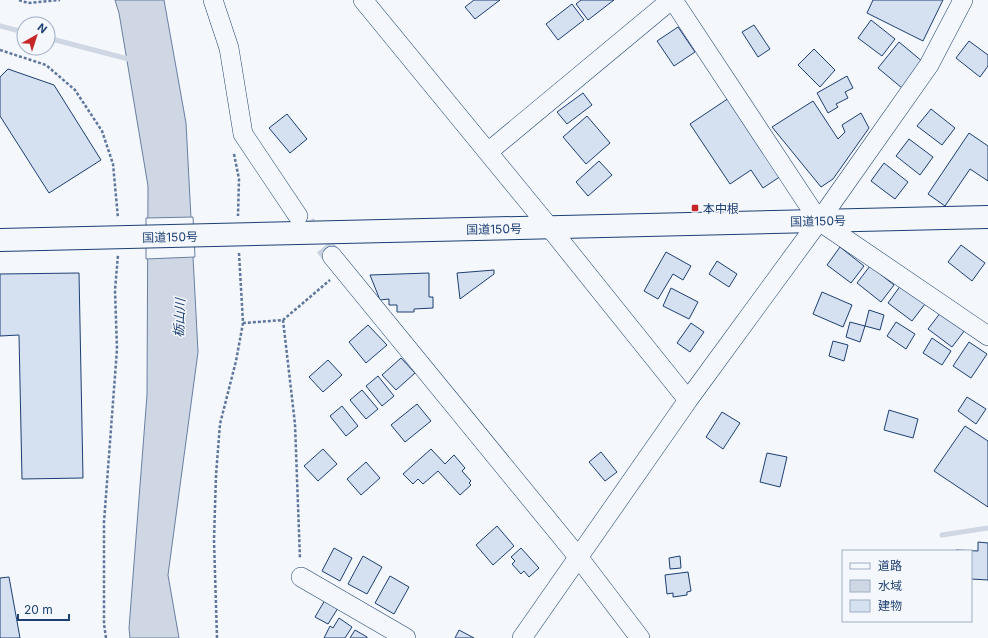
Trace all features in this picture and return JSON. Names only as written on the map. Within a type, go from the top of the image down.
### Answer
[{"type":"highway","name":"国道150号","points":[[0,240],[988,217]]},
{"type":"street","points":[[213,0],[229,48],[243,134],[298,216]]},
{"type":"street","points":[[363,0],[550,228],[688,400]]},
{"type":"street","points":[[488,152],[672,0],[819,221],[988,336]]},
{"type":"street","points":[[522,638],[688,400],[819,221],[928,65],[963,0]]},
{"type":"street","points":[[338,263],[578,558],[640,638]]},
{"type":"street","points":[[301,577],[406,638]]},
{"type":"path","points":[[19,0],[28,3],[60,0]]},
{"type":"path","points":[[0,50],[46,65],[75,90],[102,132],[112,164],[127,237],[115,290],[117,349],[104,522],[104,624],[106,638]]},
{"type":"path","points":[[217,638],[214,540],[220,424],[236,361],[243,323],[237,235],[239,178],[233,148]]},
{"type":"path","points":[[243,323],[283,320],[338,263]]},
{"type":"path","points":[[283,320],[295,424],[301,577]]},
{"type":"water","name":"栃山川","points":[[115,0],[164,0],[186,123],[198,352],[168,575],[179,638],[130,638],[129,628],[147,395],[148,186],[119,13]]},
{"type":"pier","points":[[193,217],[195,257],[146,259],[146,218]]},
{"type":"building","points":[[474,0],[500,0],[475,19],[465,7]]},
{"type":"building","points":[[581,0],[614,0],[588,20],[576,4]]},
{"type":"building","points":[[873,0],[943,0],[923,41],[867,13]]},
{"type":"building","points":[[572,4],[584,20],[558,40],[546,24]]},
{"type":"building","points":[[871,20],[895,39],[882,56],[858,38]]},
{"type":"building","points":[[754,25],[770,49],[758,57],[742,32]]},
{"type":"building","points":[[678,27],[695,52],[674,66],[657,41]]},
{"type":"building","points":[[969,41],[988,55],[988,66],[980,77],[956,58]]},
{"type":"building","points":[[899,42],[923,62],[902,88],[878,68]]},
{"type":"building","points":[[814,49],[835,70],[820,87],[798,65]]},
{"type":"building","points":[[8,69],[54,85],[101,160],[49,193],[0,116],[0,77]]},
{"type":"building","points":[[847,76],[853,88],[845,92],[848,98],[836,104],[838,107],[828,113],[817,93]]},
{"type":"building","points":[[583,93],[592,105],[567,124],[557,112]]},
{"type":"building","points":[[729,98],[781,176],[763,188],[751,170],[730,184],[690,124]]},
{"type":"building","points":[[813,101],[838,139],[845,132],[842,125],[861,113],[869,128],[833,179],[821,187],[772,127]]},
{"type":"building","points":[[931,109],[955,128],[942,145],[917,126]]},
{"type":"building","points":[[287,114],[307,139],[290,153],[269,128]]},
{"type":"building","points":[[587,116],[610,143],[586,164],[563,137]]},
{"type":"building","points":[[969,133],[988,146],[988,181],[970,169],[945,206],[928,194]]},
{"type":"building","points":[[909,139],[933,157],[920,175],[896,156]]},
{"type":"building","points":[[599,161],[612,175],[588,196],[576,182]]},
{"type":"building","points":[[884,163],[908,182],[895,199],[871,181]]},
{"type":"building","points":[[961,245],[985,263],[972,281],[948,262]]},
{"type":"building","points":[[840,247],[864,266],[851,283],[827,265]]},
{"type":"building","points":[[666,252],[691,266],[683,280],[673,274],[658,299],[644,291]]},
{"type":"building","points":[[717,261],[737,274],[729,287],[709,274]]},
{"type":"building","points":[[870,266],[894,285],[881,302],[857,283]]},
{"type":"building","points":[[494,270],[494,274],[460,299],[457,273]]},
{"type":"building","points":[[79,273],[83,478],[22,479],[19,335],[0,336],[0,274]]},
{"type":"building","points":[[429,273],[429,297],[433,297],[433,308],[414,309],[414,312],[397,312],[397,305],[389,305],[389,299],[380,300],[370,275]]},
{"type":"building","points":[[901,285],[925,304],[912,321],[888,303]]},
{"type":"building","points":[[671,288],[698,302],[689,319],[663,306]]},
{"type":"building","points":[[822,292],[852,305],[843,327],[813,314]]},
{"type":"building","points":[[869,310],[884,315],[880,330],[865,326]]},
{"type":"building","points":[[941,312],[965,330],[952,347],[928,329]]},
{"type":"building","points":[[850,322],[865,326],[860,342],[846,337]]},
{"type":"building","points":[[896,322],[915,334],[906,349],[887,336]]},
{"type":"building","points":[[691,323],[704,332],[690,352],[677,343]]},
{"type":"building","points":[[368,325],[387,345],[366,363],[349,342]]},
{"type":"building","points":[[932,338],[951,351],[942,365],[923,353]]},
{"type":"building","points":[[833,341],[848,345],[844,361],[829,356]]},
{"type":"building","points":[[969,342],[987,354],[971,378],[953,366]]},
{"type":"building","points":[[401,358],[415,373],[396,390],[382,375]]},
{"type":"building","points":[[328,360],[342,375],[323,392],[309,377]]},
{"type":"building","points":[[378,376],[394,396],[382,406],[366,386]]},
{"type":"building","points":[[362,390],[378,409],[366,419],[350,400]]},
{"type":"building","points":[[967,397],[986,409],[976,424],[958,411]]},
{"type":"building","points":[[417,404],[431,421],[405,442],[391,425]]},
{"type":"building","points":[[342,406],[358,426],[346,436],[330,416]]},
{"type":"building","points":[[889,410],[918,419],[913,438],[884,430]]},
{"type":"building","points":[[722,412],[740,423],[723,449],[706,437]]},
{"type":"building","points":[[965,426],[988,441],[988,507],[934,471]]},
{"type":"building","points":[[323,449],[337,464],[318,481],[304,466]]},
{"type":"building","points":[[431,449],[445,464],[454,455],[465,468],[462,471],[471,481],[469,483],[471,485],[460,495],[438,471],[423,484],[418,479],[413,484],[403,474]]},
{"type":"building","points":[[601,452],[617,472],[605,481],[589,462]]},
{"type":"building","points":[[767,453],[787,457],[780,487],[760,482]]},
{"type":"building","points":[[366,462],[380,478],[361,495],[347,479]]},
{"type":"building","points":[[497,526],[514,546],[493,565],[476,545]]},
{"type":"building","points":[[978,542],[988,543],[988,580],[972,579],[972,551],[978,551]]},
{"type":"building","points":[[334,548],[352,558],[340,581],[322,571]]},
{"type":"building","points":[[521,548],[539,568],[529,577],[524,571],[521,574],[512,564],[515,561],[511,557]]},
{"type":"building","points":[[363,556],[382,567],[367,594],[348,584]]},
{"type":"building","points":[[680,556],[681,568],[670,569],[669,558]]},
{"type":"building","points":[[688,572],[691,591],[687,592],[687,595],[673,597],[673,593],[667,594],[665,575]]},
{"type":"building","points":[[390,576],[409,587],[394,614],[375,603]]},
{"type":"building","points":[[9,577],[20,638],[0,638],[0,578]]},
{"type":"building","points":[[325,600],[338,608],[328,624],[315,617]]},
{"type":"building","points":[[339,618],[352,627],[345,638],[324,638],[330,626],[333,628]]},
{"type":"building","points":[[355,630],[367,637],[367,638],[350,638]]},
{"type":"building","points":[[459,630],[474,638],[455,638]]},
{"type":"waterway","points":[[0,26],[16,30]]},
{"type":"waterway","points":[[56,40],[132,60]]},
{"type":"waterway","points":[[942,535],[988,528]]},
{"type":"tunnel","points":[[306,224],[332,256]]},
{"type":"place","name":"本中根","points":[[695,208]]}]
